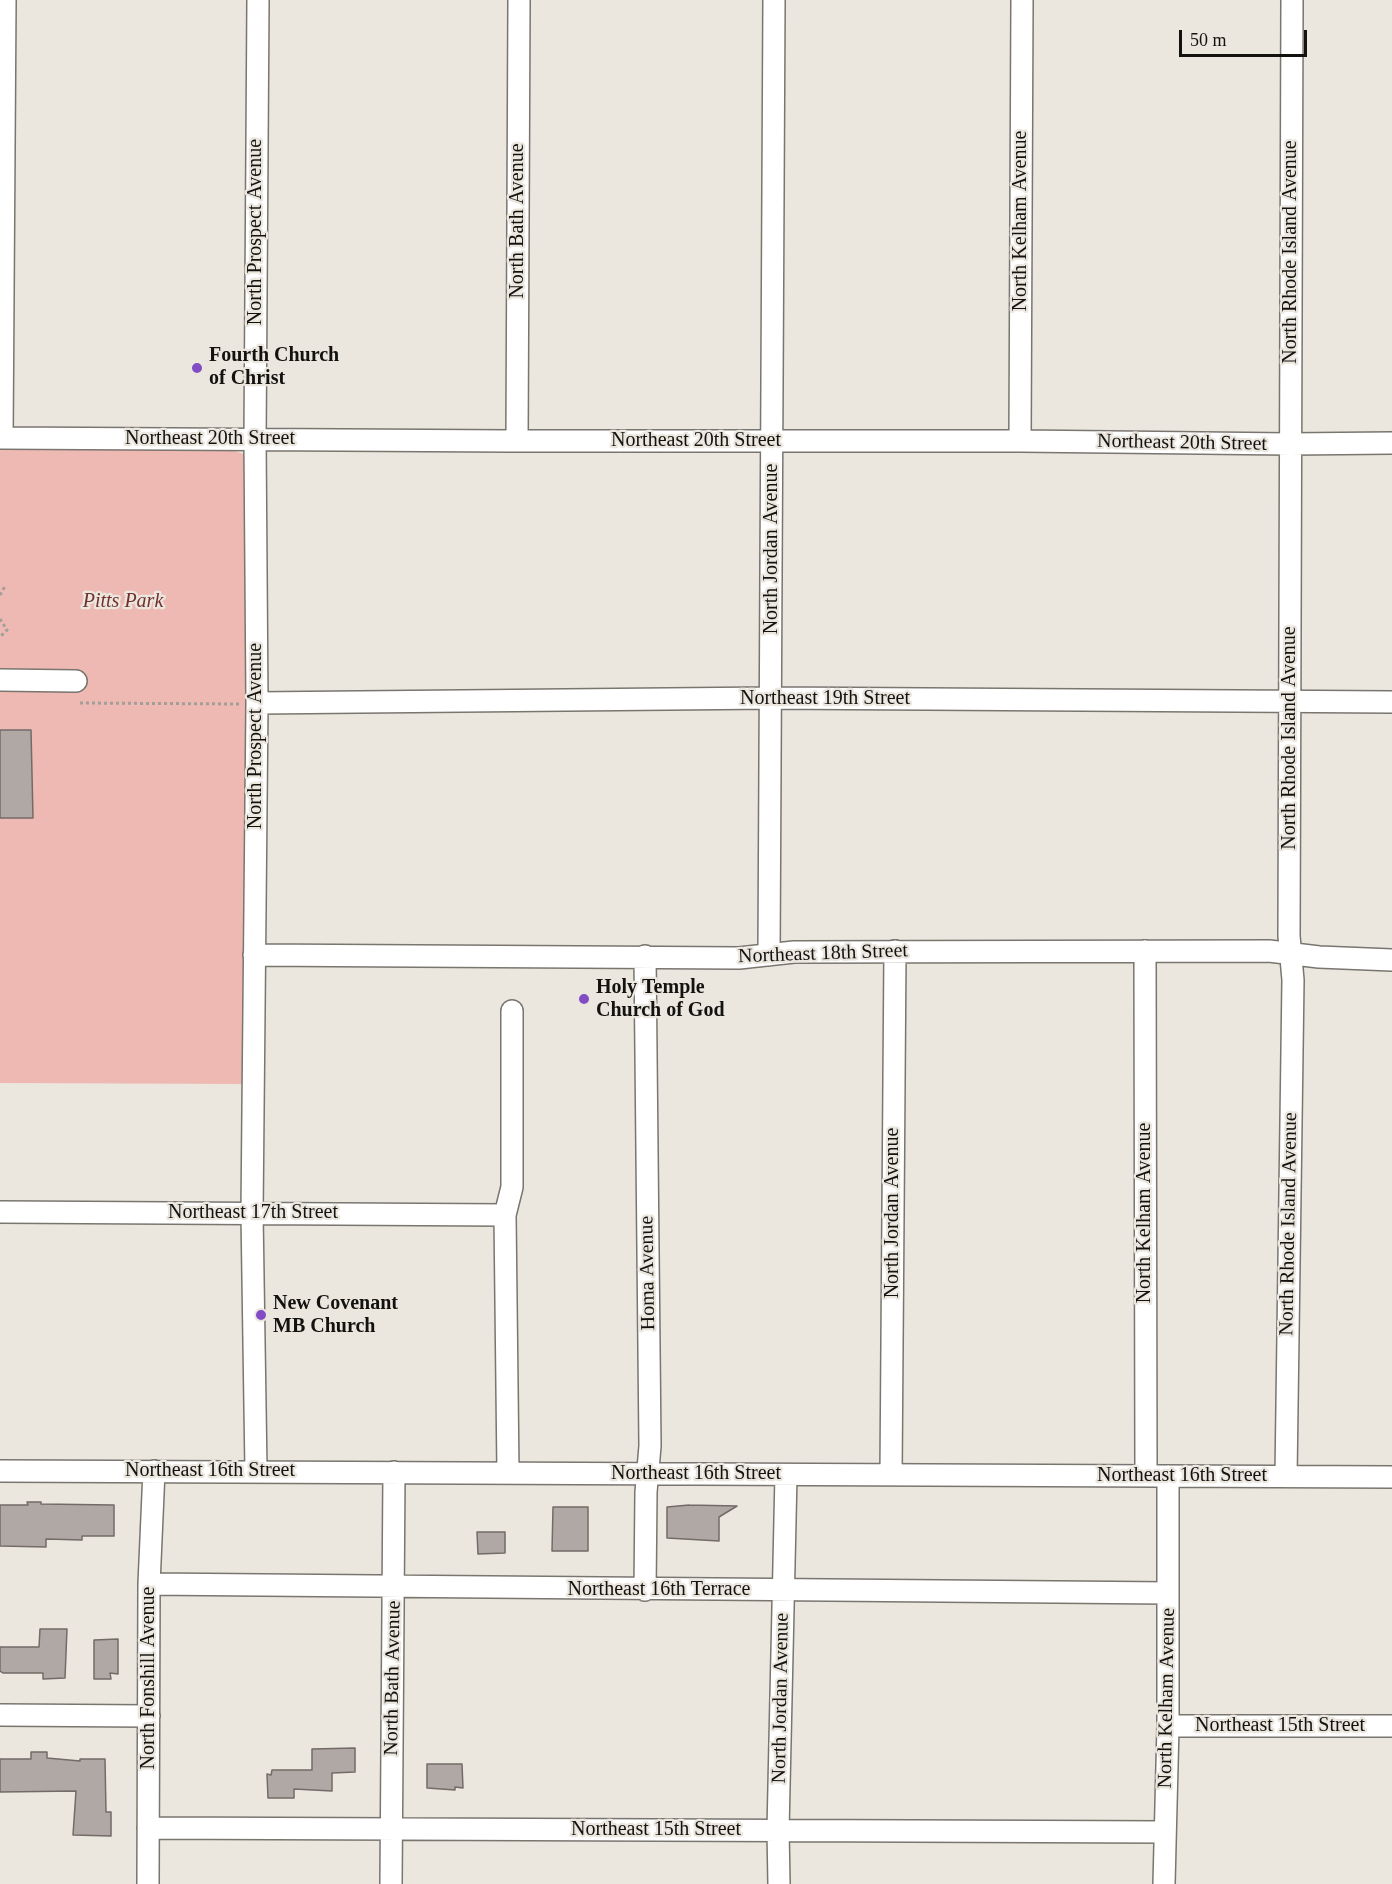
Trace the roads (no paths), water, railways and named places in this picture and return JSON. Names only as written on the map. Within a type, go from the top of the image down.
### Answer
[{"type":"street","points":[[1,438],[5,0]]},
{"type":"street","name":"North Prospect Avenue","points":[[255,1471],[252,1213],[257,703],[255,439],[258,0]]},
{"type":"street","name":"North Bath Avenue","points":[[517,441],[519,0]]},
{"type":"street","name":"North Jordan Avenue","points":[[769,955],[774,0]]},
{"type":"street","name":"North Kelham Avenue","points":[[1020,441],[1022,0]]},
{"type":"street","name":"North Rhode Island Avenue","points":[[1286,1476],[1293,980],[1289,936],[1292,0]]},
{"type":"street","name":"Northeast 20th Street","points":[[1,438],[1392,443]]},
{"type":"street","points":[[0,680],[76,681]]},
{"type":"street","name":"Northeast 19th Street","points":[[257,703],[771,698],[1392,702]]},
{"type":"street","name":"North Jordan Avenue","points":[[891,1475],[895,951]]},
{"type":"street","name":"North Kelham Avenue","points":[[1145,951],[1146,1476]]},
{"type":"street","name":"Northeast 18th Street","points":[[254,955],[739,958],[794,952],[1269,951],[1319,957],[1392,960]]},
{"type":"street","name":"Homa Avenue","points":[[645,956],[650,1446],[645,1590]]},
{"type":"street","points":[[508,1473],[505,1215],[512,1187],[512,1011]]},
{"type":"street","name":"Northeast 17th Street","points":[[0,1212],[505,1215]]},
{"type":"street","name":"Northeast 16th Street","points":[[0,1471],[1392,1477]]},
{"type":"street","name":"North Fonshill Avenue","points":[[148,1884],[149,1584],[154,1471]]},
{"type":"street","name":"North Bath Avenue","points":[[391,1884],[394,1472]]},
{"type":"street","name":"North Jordan Avenue","points":[[779,1884],[778,1830],[786,1475]]},
{"type":"street","name":"North Kelham Avenue","points":[[1164,1884],[1168,1726],[1168,1476]]},
{"type":"street","name":"Northeast 16th Terrace","points":[[149,1584],[394,1588],[1168,1593]]},
{"type":"street","points":[[0,1715],[148,1716]]},
{"type":"street","name":"Northeast 15th Street","points":[[1168,1726],[1392,1726]]},
{"type":"street","name":"Northeast 15th Street","points":[[148,1828],[1165,1832]]},
{"type":"place","name":"Fourth Church of Christ","points":[[197,368]]},
{"type":"place","name":"Holy Temple Church of God","points":[[584,999]]},
{"type":"place","name":"New Covenant MB Church","points":[[261,1315]]},
{"type":"park label","name":"Pitts Park","points":[[123,602]]}]
